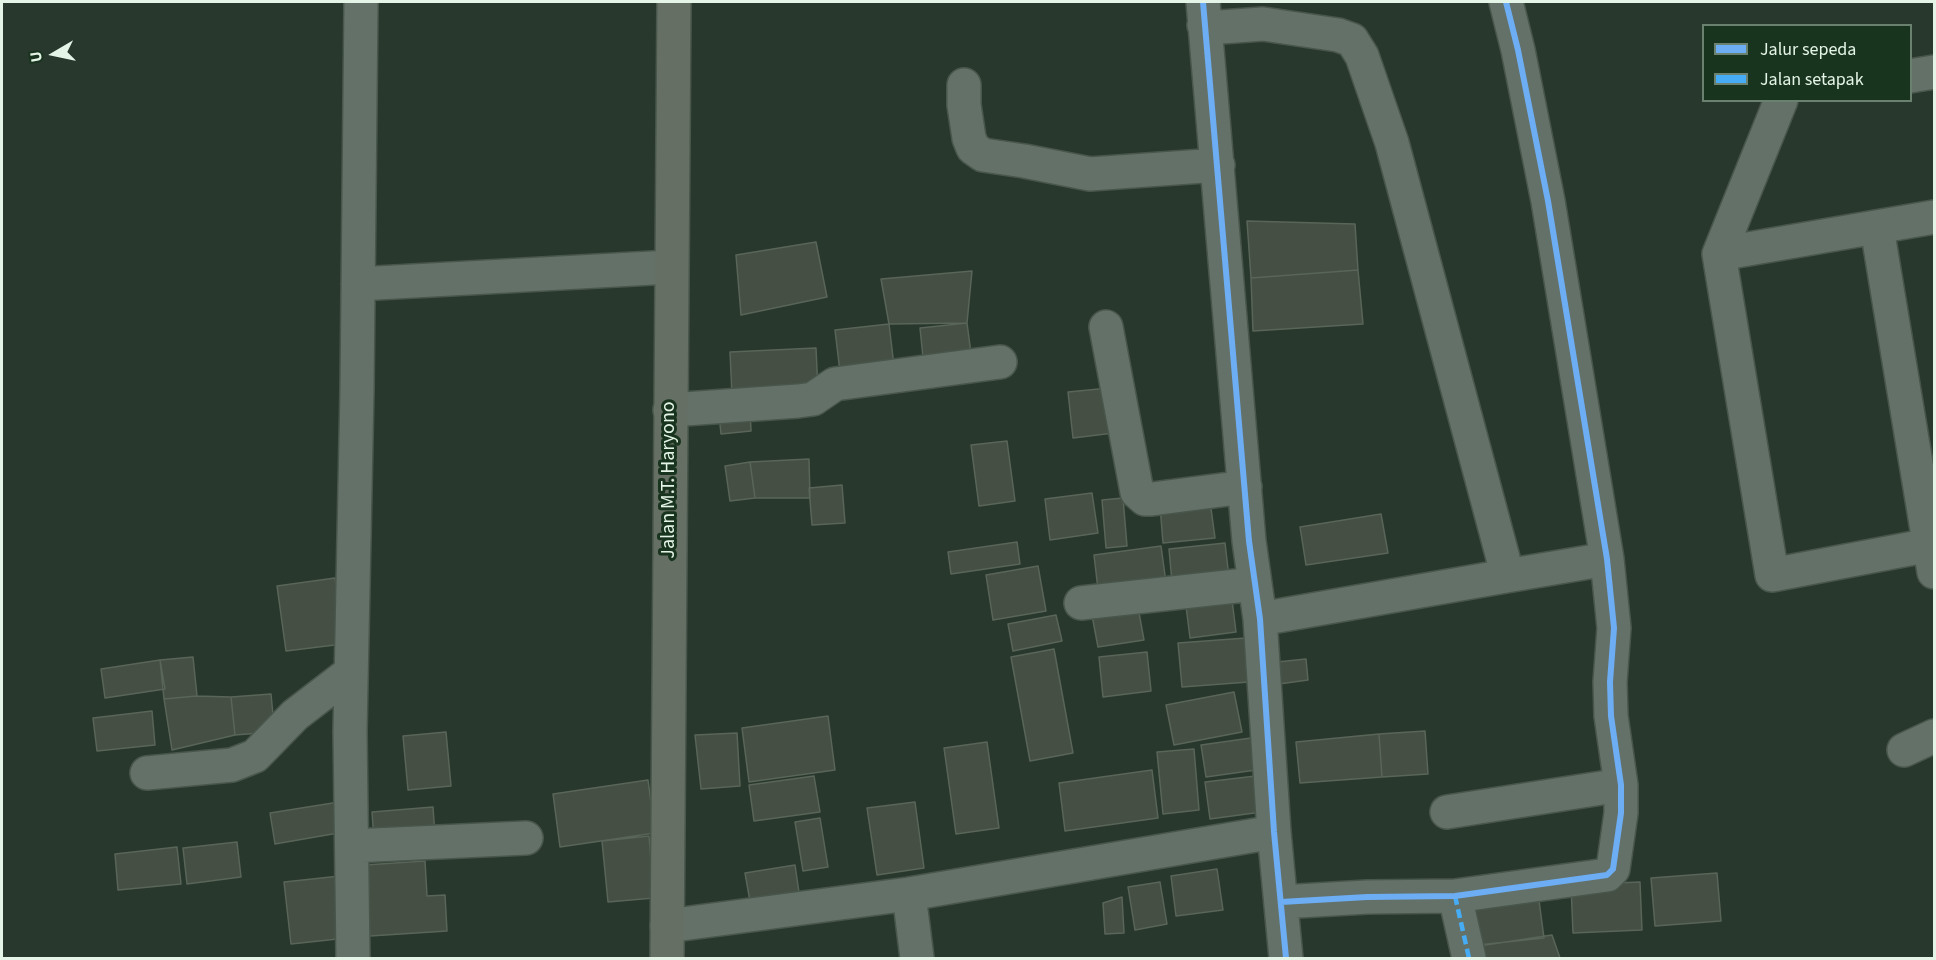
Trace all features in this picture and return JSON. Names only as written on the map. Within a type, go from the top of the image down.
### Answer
[{"type":"main road","name":"Jalan M.T. Haryono","points":[[667,958],[674,2]]},
{"type":"street","points":[[353,958],[351,672],[361,2]]},
{"type":"street","points":[[1281,902],[1455,897],[1607,875],[1613,869],[1621,813],[1621,785],[1611,716],[1610,682],[1614,628],[1607,560],[1548,201],[1518,50],[1506,2]]},
{"type":"street","points":[[1204,13],[1221,27],[1263,24],[1338,35],[1352,40],[1362,56],[1383,113],[1408,199],[1506,576]]},
{"type":"street","points":[[1204,13],[1245,487],[1260,619],[1274,832],[1286,958]]},
{"type":"street","points":[[1912,76],[1935,72]]},
{"type":"street","points":[[964,85],[964,105],[969,138],[973,148],[983,155],[1090,174],[1218,165]]},
{"type":"street","points":[[1780,102],[1719,254],[1772,575],[1932,558],[1877,228]]},
{"type":"street","points":[[1719,254],[1935,217]]},
{"type":"street","points":[[358,284],[671,267]]},
{"type":"street","points":[[1106,327],[1137,492],[1145,499],[1152,499],[1245,487]]},
{"type":"street","points":[[670,410],[813,399],[835,384],[844,382],[1000,362]]},
{"type":"street","points":[[1260,619],[1607,560]]},
{"type":"street","points":[[1081,603],[1255,584]]},
{"type":"street","points":[[147,773],[232,765],[255,756],[295,715],[351,672]]},
{"type":"street","points":[[1904,750],[1935,736]]},
{"type":"street","points":[[1447,812],[1621,785]]},
{"type":"street","points":[[667,926],[909,894],[1274,832]]},
{"type":"street","points":[[351,846],[526,838]]},
{"type":"street","points":[[909,894],[917,958]]},
{"type":"street","points":[[1455,897],[1468,958]]},
{"type":"building","points":[[1247,221],[1355,224],[1358,270],[1251,278]]},
{"type":"building","points":[[816,242],[827,297],[741,315],[736,255]]},
{"type":"building","points":[[1358,270],[1363,324],[1253,331],[1251,278]]},
{"type":"building","points":[[972,271],[967,323],[889,324],[881,279]]},
{"type":"building","points":[[967,323],[972,361],[924,367],[920,328]]},
{"type":"building","points":[[889,324],[894,366],[840,372],[835,330]]},
{"type":"building","points":[[816,348],[818,391],[732,395],[730,352]]},
{"type":"building","points":[[1109,388],[1114,433],[1073,438],[1068,392]]},
{"type":"building","points":[[750,411],[751,431],[721,434],[719,414]]},
{"type":"building","points":[[1007,441],[1015,501],[979,506],[971,445]]},
{"type":"building","points":[[809,459],[810,498],[755,498],[750,462]]},
{"type":"building","points":[[750,462],[755,498],[730,501],[725,466]]},
{"type":"building","points":[[842,485],[845,523],[812,525],[809,488]]},
{"type":"building","points":[[1092,493],[1098,533],[1050,540],[1045,499]]},
{"type":"building","points":[[1123,498],[1127,546],[1106,548],[1102,500]]},
{"type":"building","points":[[1210,501],[1215,538],[1163,543],[1160,506]]},
{"type":"building","points":[[1381,514],[1388,553],[1306,565],[1300,527]]},
{"type":"building","points":[[1017,542],[1020,564],[951,574],[948,552]]},
{"type":"building","points":[[1225,543],[1230,586],[1173,593],[1169,549]]},
{"type":"building","points":[[1161,546],[1167,590],[1099,598],[1094,555]]},
{"type":"building","points":[[1038,566],[1046,611],[993,620],[986,575]]},
{"type":"building","points":[[335,578],[343,644],[286,651],[277,586]]},
{"type":"building","points":[[1231,592],[1236,632],[1190,638],[1185,598]]},
{"type":"building","points":[[1137,602],[1144,640],[1098,647],[1091,610]]},
{"type":"building","points":[[1056,615],[1062,641],[1013,651],[1008,624]]},
{"type":"building","points":[[1246,638],[1249,682],[1182,687],[1178,643]]},
{"type":"building","points":[[1054,649],[1073,753],[1030,761],[1011,657]]},
{"type":"building","points":[[1147,652],[1151,691],[1103,697],[1099,657]]},
{"type":"building","points":[[193,657],[197,696],[164,699],[160,660]]},
{"type":"building","points":[[1306,659],[1308,680],[1279,684],[1277,662]]},
{"type":"building","points":[[160,660],[165,689],[105,698],[101,669]]},
{"type":"building","points":[[1234,692],[1242,732],[1174,745],[1166,705]]},
{"type":"building","points":[[271,694],[273,715],[260,733],[235,735],[231,697]]},
{"type":"building","points":[[197,696],[231,697],[235,735],[172,750],[164,699]]},
{"type":"building","points":[[152,711],[155,745],[97,751],[93,718]]},
{"type":"building","points":[[828,716],[835,770],[749,782],[742,728]]},
{"type":"building","points":[[1425,731],[1428,774],[1382,777],[1379,734]]},
{"type":"building","points":[[446,732],[451,786],[408,790],[403,736]]},
{"type":"building","points":[[737,733],[740,786],[701,789],[695,735]]},
{"type":"building","points":[[1379,734],[1382,777],[1300,783],[1296,742]]},
{"type":"building","points":[[1251,738],[1256,770],[1206,777],[1201,745]]},
{"type":"building","points":[[987,742],[999,828],[956,834],[944,748]]},
{"type":"building","points":[[1194,749],[1199,810],[1163,814],[1157,752]]},
{"type":"building","points":[[1152,770],[1158,818],[1065,831],[1059,783]]},
{"type":"building","points":[[1264,775],[1269,811],[1210,819],[1205,782]]},
{"type":"building","points":[[814,776],[820,812],[754,821],[749,785]]},
{"type":"building","points":[[648,780],[655,833],[560,847],[553,794]]},
{"type":"building","points":[[339,802],[344,832],[275,844],[270,813]]},
{"type":"building","points":[[915,802],[924,868],[877,875],[867,808]]},
{"type":"building","points":[[433,807],[435,836],[374,840],[372,812]]},
{"type":"building","points":[[820,818],[828,867],[803,871],[795,822]]},
{"type":"building","points":[[649,836],[654,898],[608,902],[602,841]]},
{"type":"building","points":[[237,842],[241,877],[187,884],[183,848]]},
{"type":"building","points":[[177,847],[181,884],[118,890],[115,854]]},
{"type":"building","points":[[425,861],[427,896],[445,895],[447,931],[370,936],[365,865]]},
{"type":"building","points":[[795,865],[800,899],[751,907],[745,873]]},
{"type":"building","points":[[1217,869],[1223,910],[1176,916],[1171,876]]},
{"type":"building","points":[[1717,873],[1721,921],[1655,926],[1651,878]]},
{"type":"building","points":[[340,876],[347,938],[291,944],[284,882]]},
{"type":"building","points":[[1160,882],[1167,924],[1135,930],[1128,887]]},
{"type":"building","points":[[1640,882],[1642,930],[1573,933],[1571,885]]},
{"type":"building","points":[[1538,893],[1544,938],[1469,946],[1463,901]]},
{"type":"building","points":[[1122,897],[1124,933],[1105,934],[1103,903]]},
{"type":"building","points":[[1552,935],[1560,958],[1483,958],[1479,946]]},
{"type":"marked path","points":[[1455,896],[1469,958]]},
{"type":"cycle path","points":[[1203,2],[1249,541],[1260,619],[1274,832],[1286,958]]},
{"type":"cycle path","points":[[1281,902],[1367,897],[1455,896],[1607,875],[1613,869],[1621,813],[1621,785],[1611,716],[1610,682],[1614,628],[1607,559],[1548,201],[1518,50],[1506,2]]}]
